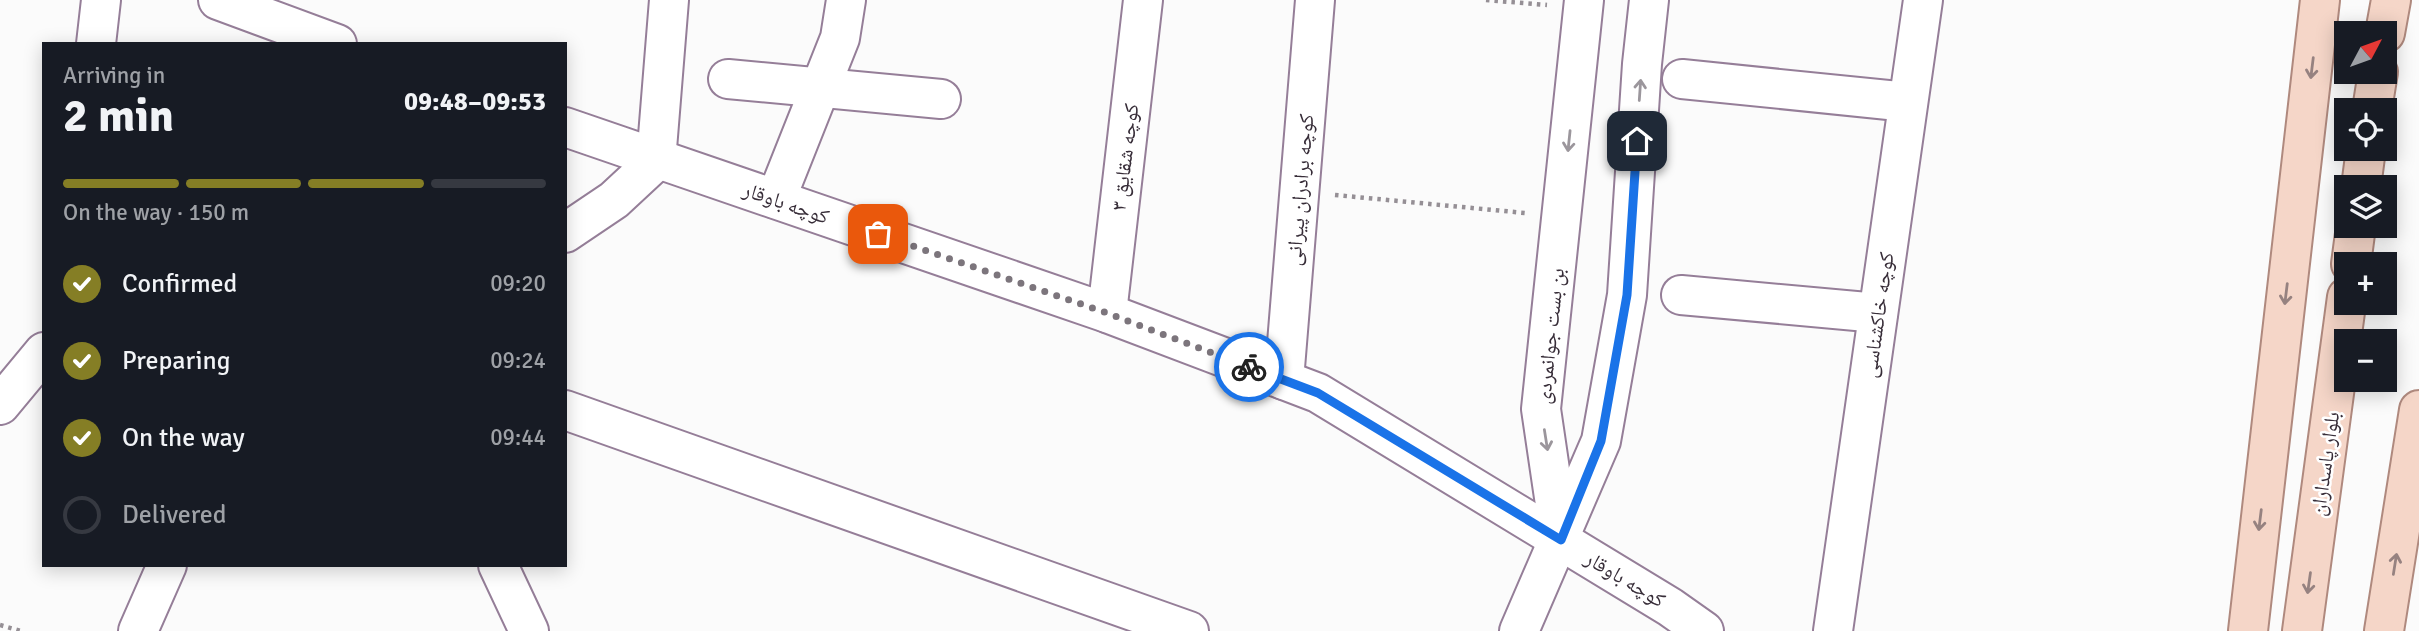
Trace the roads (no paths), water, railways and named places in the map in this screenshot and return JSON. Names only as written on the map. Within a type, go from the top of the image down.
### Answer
[{"type":"main road","points":[[2248,631],[2320,0]]},
{"type":"main road","points":[[2387,21],[2391,0]]},
{"type":"main road","name":"بلوار پاسداران","points":[[2302,631],[2345,315]]},
{"type":"main road","points":[[2384,631],[2419,410]]},
{"type":"street","points":[[96,42],[101,0]]},
{"type":"street","points":[[218,0],[332,42]]},
{"type":"street","points":[[567,232],[614,200],[656,160],[669,0]]},
{"type":"street","points":[[776,199],[840,38],[846,0]]},
{"type":"street","name":"کوچه شقایق ۳","points":[[1107,313],[1143,0]]},
{"type":"street","name":"کوچه برادران پیرانی","points":[[1284,380],[1315,0]]},
{"type":"street","points":[[1519,631],[1561,540],[1601,441],[1627,295],[1642,64],[1649,0]]},
{"type":"street","name":"کوچه خاکشناسی","points":[[1833,631],[1923,0]]},
{"type":"street","name":"بن بست جوانمردی","points":[[1561,540],[1541,409],[1583,4]]},
{"type":"street","points":[[728,79],[942,99]]},
{"type":"street","points":[[1682,79],[1908,102]]},
{"type":"street","name":"کوچه باوقار","points":[[567,128],[1107,313],[1318,393],[1670,607],[1704,631]]},
{"type":"street","points":[[1681,295],[1878,313]]},
{"type":"street","points":[[0,405],[42,354]]},
{"type":"street","points":[[567,411],[1189,631]]},
{"type":"street","points":[[138,631],[166,567]]},
{"type":"street","points":[[499,567],[529,631]]}]
